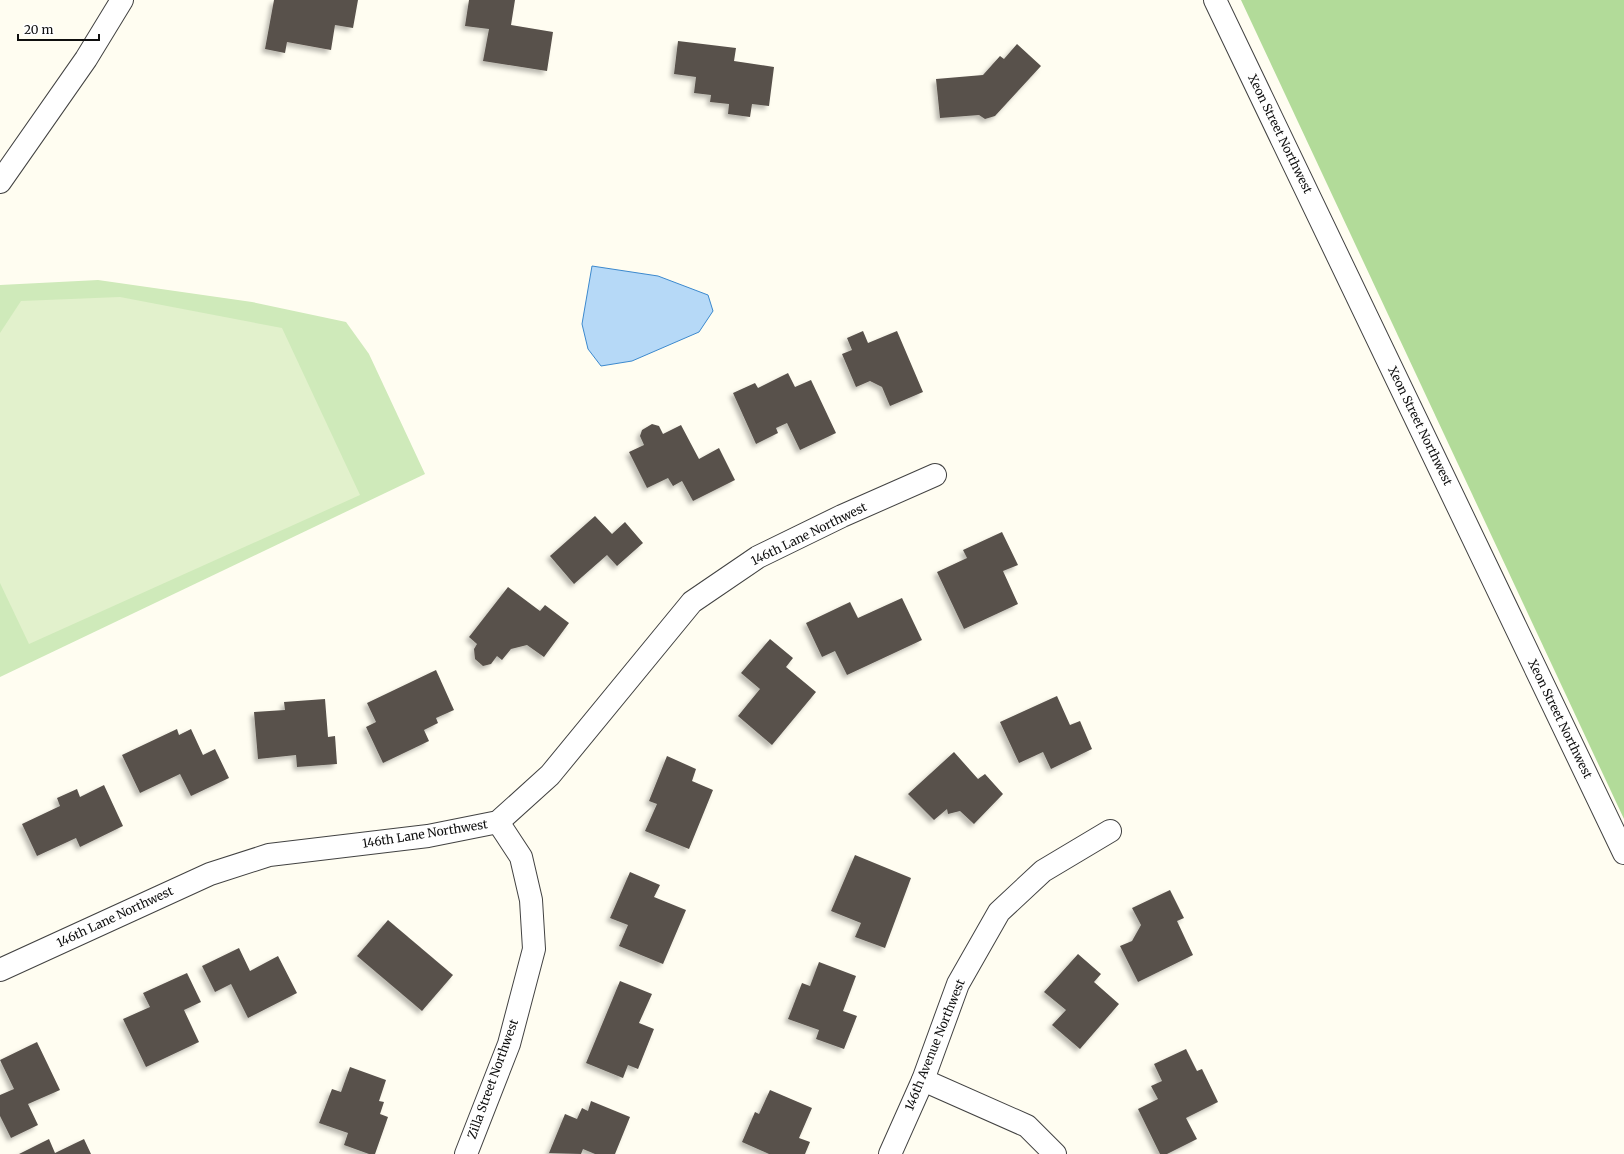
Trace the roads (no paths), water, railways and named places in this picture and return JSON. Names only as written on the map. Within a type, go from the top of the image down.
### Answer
[{"type":"street","points":[[0,182],[86,59],[122,0]]},
{"type":"street","name":"Xeon Street Northwest","points":[[1215,0],[1624,853]]},
{"type":"street","name":"146th Lane Northwest","points":[[0,970],[210,874],[269,855],[428,836],[498,822],[550,775],[692,602],[758,557],[842,516],[935,475]]},
{"type":"street","name":"Zilla Street Northwest","points":[[466,1154],[509,1044],[534,949],[531,900],[522,857],[498,822]]},
{"type":"street","name":"146th Avenue Northwest","points":[[890,1154],[923,1080],[958,984],[999,912],[1043,872],[1110,831]]},
{"type":"street","points":[[923,1080],[1027,1126],[1055,1154]]},
{"type":"water","points":[[592,266],[658,276],[708,295],[713,311],[699,332],[632,361],[601,366],[588,349],[582,324]]}]
